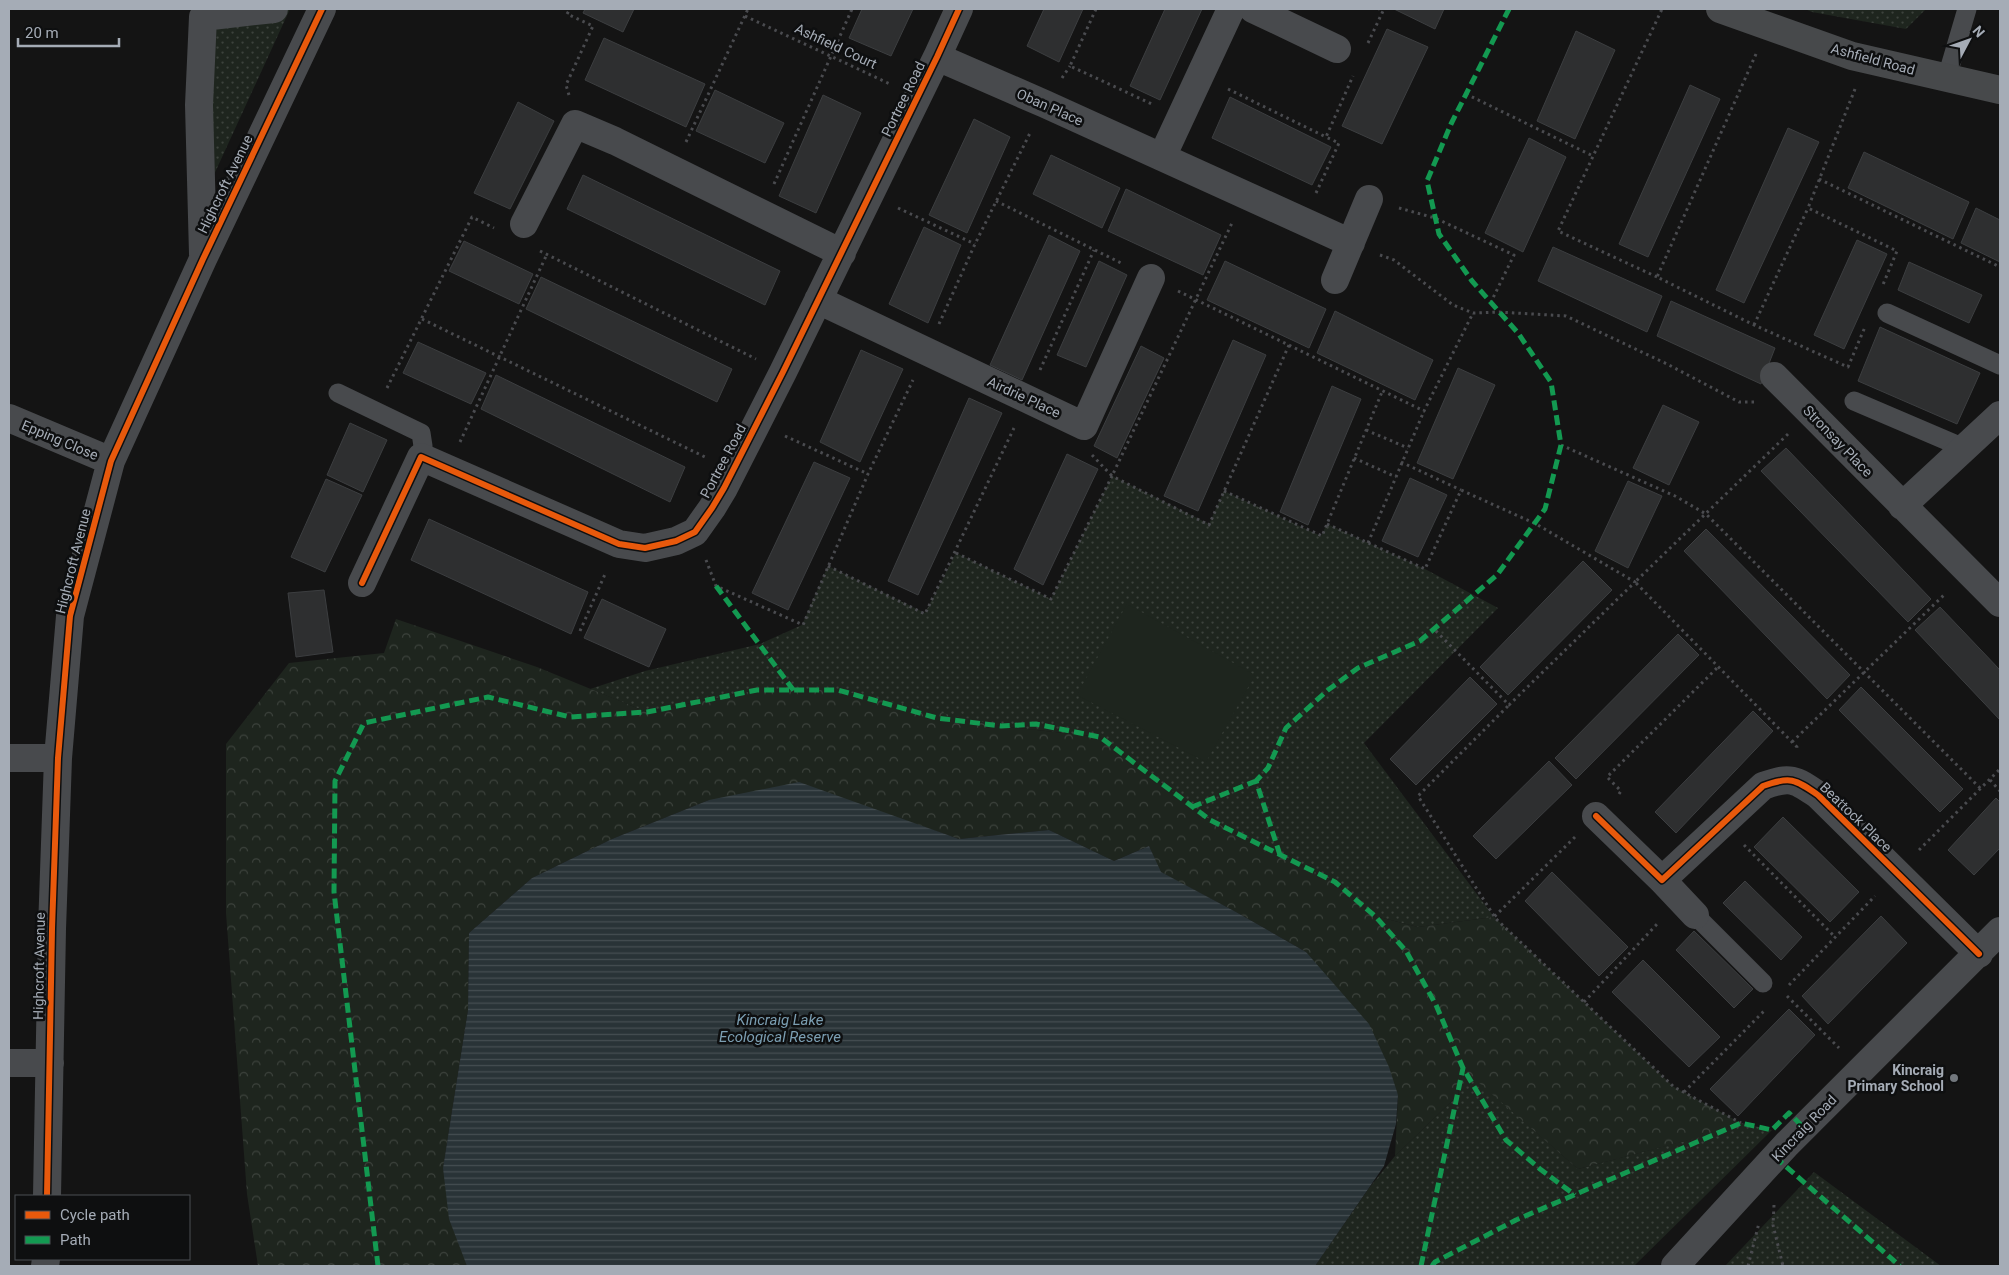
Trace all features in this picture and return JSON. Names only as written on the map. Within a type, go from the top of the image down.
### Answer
[{"type":"street","name":"Highcroft Avenue","points":[[203,259],[199,105],[203,17],[274,9]]},
{"type":"street","name":"Highcroft Avenue","points":[[47,1195],[52,929],[58,758],[70,616],[111,461],[203,259],[322,9]]},
{"type":"street","name":"Portree Road","points":[[421,458],[618,544],[645,548],[676,541],[695,532],[712,508],[733,470],[783,372],[938,57],[959,9]]},
{"type":"street","points":[[1162,157],[1231,9]]},
{"type":"street","points":[[1253,9],[1337,49]]},
{"type":"street","name":"Ashfield Road","points":[[1720,9],[1866,60],[2000,90]]},
{"type":"street","name":"Oban Place","points":[[938,57],[1350,243]]},
{"type":"street","points":[[518,233],[575,124],[842,253]]},
{"type":"street","points":[[1335,280],[1370,200]]},
{"type":"street","points":[[1084,426],[1151,278]]},
{"type":"street","name":"Airdrie Place","points":[[818,300],[1084,426]]},
{"type":"street","name":"Stronsay Place","points":[[1774,376],[2000,603]]},
{"type":"street","points":[[1902,506],[2000,415]]},
{"type":"street","name":"Epping Close","points":[[9,418],[111,461]]},
{"type":"street","points":[[362,583],[421,458]]},
{"type":"street","points":[[9,758],[58,758]]},
{"type":"street","points":[[1662,880],[1763,786],[1780,780],[1792,781]]},
{"type":"street","name":"Beattock Place","points":[[1792,781],[1798,782],[1818,795],[1979,954]]},
{"type":"street","points":[[1596,816],[1688,907]]},
{"type":"street","name":"Kincraig Road","points":[[1675,1266],[1775,1157],[2000,931]]},
{"type":"street","points":[[9,1063],[50,1063]]},
{"type":"lane","points":[[1947,77],[1967,9]]},
{"type":"lane","points":[[1887,313],[2000,365]]},
{"type":"lane","points":[[338,393],[421,433],[423,446],[421,458]]},
{"type":"lane","points":[[1854,401],[1964,448]]},
{"type":"lane","points":[[1688,907],[1763,983]]},
{"type":"path","points":[[570,9],[567,14],[593,26],[566,84],[575,124]]},
{"type":"path","points":[[673,170],[748,9]]},
{"type":"path","points":[[761,213],[852,9]]},
{"type":"path","points":[[1096,9],[1070,66],[1159,107]]},
{"type":"path","points":[[1366,47],[1383,10],[1379,9]]},
{"type":"path","points":[[1662,9],[1558,231],[1754,325],[1848,367],[1867,323]]},
{"type":"path","points":[[1657,277],[1768,26]]},
{"type":"path","points":[[1754,325],[1808,208],[1866,60]]},
{"type":"path","points":[[1326,137],[1354,74]]},
{"type":"path","points":[[1223,87],[1339,143],[1303,222]]},
{"type":"path","points":[[1466,94],[1593,156]]},
{"type":"path","points":[[716,586],[803,625],[868,474],[927,352],[975,244],[1045,104]]},
{"type":"path","points":[[1820,179],[2000,267]]},
{"type":"path","points":[[870,195],[975,244]]},
{"type":"path","points":[[956,553],[1051,599],[1112,476],[1245,195]]},
{"type":"path","points":[[1370,200],[1435,218],[1514,255],[1491,302]]},
{"type":"path","points":[[996,201],[1424,412]]},
{"type":"path","points":[[1808,208],[1897,251],[1878,296]]},
{"type":"path","points":[[375,411],[472,217],[518,233],[547,254],[783,372]]},
{"type":"path","points":[[1350,243],[1394,260],[1453,305],[1473,312],[1566,316],[1667,364],[1739,402],[1805,407]]},
{"type":"path","points":[[828,566],[926,614],[1028,398],[1094,250]]},
{"type":"path","points":[[448,469],[547,254]]},
{"type":"path","points":[[1368,543],[1401,462],[1473,312]]},
{"type":"path","points":[[422,319],[733,470]]},
{"type":"path","points":[[1084,426],[1090,453],[1112,476],[1209,525],[1289,345]]},
{"type":"path","points":[[1224,491],[1322,536],[1382,392]]},
{"type":"path","points":[[1741,1124],[1674,1087],[1494,916],[1418,796],[1634,582],[1706,514],[1805,407]]},
{"type":"path","points":[[757,423],[868,474]]},
{"type":"path","points":[[1366,430],[1408,448]]},
{"type":"path","points":[[1561,445],[1675,496],[1706,514],[1981,789]]},
{"type":"path","points":[[1354,458],[1396,477]]},
{"type":"path","points":[[1401,462],[1536,524],[1634,582],[1797,747],[1792,781]]},
{"type":"path","points":[[1327,524],[1425,569],[1461,490]]},
{"type":"path","points":[[580,631],[618,544]]},
{"type":"path","points":[[1792,742],[1968,571]]},
{"type":"path","points":[[1434,629],[1509,705]]},
{"type":"path","points":[[1494,916],[1621,791],[1607,777],[1718,667]]},
{"type":"path","points":[[1861,1070],[1783,992],[1896,873],[2000,769]]},
{"type":"path","points":[[1990,780],[2000,791]]},
{"type":"path","points":[[1722,823],[1835,937]]},
{"type":"path","points":[[1584,1002],[1688,907]]},
{"type":"path","points":[[1684,1092],[1777,998],[1763,983]]},
{"type":"path","points":[[1775,1157],[1773,1225],[1783,1266]]},
{"type":"green space","points":[[290,9],[201,203],[203,17]]},
{"type":"green space","points":[[1805,9],[1926,9],[1906,29],[1812,12]]},
{"type":"green space","points":[[1112,476],[1209,524],[1224,491],[1321,536],[1327,524],[1425,569],[1498,608],[1364,743],[1494,917],[1418,927],[1375,916],[1335,882],[1210,820],[1100,737],[1001,726],[757,690],[647,712],[590,689],[645,671],[760,644],[802,625],[828,566],[925,613],[956,553],[1051,599]]},
{"type":"green space","points":[[1127,604],[1255,675],[1206,762],[1077,695]]},
{"type":"green space","points":[[396,619],[537,667],[647,712],[757,690],[838,690],[1001,726],[1100,737],[1210,820],[1335,882],[1375,916],[1418,927],[1494,917],[1674,1087],[1741,1123],[1720,1132],[1578,1169],[1463,1069],[1458,1095],[1395,1156],[1398,1095],[1306,952],[1160,872],[1149,846],[1114,861],[1049,830],[959,839],[878,811],[709,800],[612,839],[532,878],[469,933],[468,1010],[443,1168],[470,1266],[258,1266],[247,1194],[226,913],[226,744],[289,663],[384,653]]},
{"type":"green space","points":[[1463,1068],[1578,1169],[1722,1131],[1741,1123],[1772,1130],[1634,1266],[1315,1266],[1369,1188],[1395,1156],[1458,1095]]},
{"type":"green space","points":[[1814,1172],[1941,1266],[1725,1266]]},
{"type":"water","name":"Kincraig Lake Ecological Reserve","points":[[799,782],[959,839],[1049,830],[1114,861],[1149,846],[1161,872],[1306,952],[1369,1024],[1389,1067],[1398,1095],[1396,1124],[1384,1166],[1315,1266],[467,1266],[449,1219],[443,1168],[468,1010],[469,933],[532,878],[612,839],[709,800]]},
{"type":"building","points":[[585,9],[634,9],[623,32],[583,13]]},
{"type":"building","points":[[862,9],[913,9],[891,56],[849,38]]},
{"type":"building","points":[[1044,9],[1083,9],[1059,62],[1027,46]]},
{"type":"building","points":[[1165,9],[1202,9],[1160,100],[1130,86]]},
{"type":"building","points":[[1394,9],[1444,9],[1435,29]]},
{"type":"building","points":[[1387,29],[1428,47],[1382,144],[1342,126]]},
{"type":"building","points":[[1576,31],[1615,50],[1575,139],[1537,121]]},
{"type":"building","points":[[604,38],[705,84],[686,127],[585,80]]},
{"type":"building","points":[[1690,85],[1720,99],[1648,257],[1619,244]]},
{"type":"building","points":[[715,90],[784,123],[765,163],[696,131]]},
{"type":"building","points":[[823,95],[861,113],[816,213],[779,196]]},
{"type":"building","points":[[1230,97],[1331,147],[1312,185],[1212,138]]},
{"type":"building","points":[[518,102],[554,121],[510,209],[474,193]]},
{"type":"building","points":[[974,119],[1010,137],[967,233],[929,215]]},
{"type":"building","points":[[1788,128],[1819,142],[1744,303],[1716,290]]},
{"type":"building","points":[[1529,138],[1566,157],[1523,252],[1485,233]]},
{"type":"building","points":[[1864,152],[1969,202],[1953,239],[1848,188]]},
{"type":"building","points":[[1051,155],[1120,188],[1102,228],[1033,194]]},
{"type":"building","points":[[583,175],[780,271],[765,305],[567,209]]},
{"type":"building","points":[[1126,189],[1221,235],[1203,275],[1108,231]]},
{"type":"building","points":[[1976,208],[2000,220],[2000,262],[1961,243]]},
{"type":"building","points":[[924,227],[961,245],[928,323],[889,304]]},
{"type":"building","points":[[1049,235],[1080,251],[1022,380],[990,365]]},
{"type":"building","points":[[1857,240],[1887,254],[1844,349],[1814,335]]},
{"type":"building","points":[[464,241],[533,274],[519,304],[449,271]]},
{"type":"building","points":[[1553,247],[1662,296],[1647,332],[1538,281]]},
{"type":"building","points":[[1099,261],[1127,275],[1086,367],[1057,355]]},
{"type":"building","points":[[1225,261],[1326,309],[1309,348],[1207,300]]},
{"type":"building","points":[[1909,262],[1982,295],[1969,323],[1898,290]]},
{"type":"building","points":[[541,277],[732,369],[717,402],[526,309]]},
{"type":"building","points":[[1671,301],[1775,348],[1761,384],[1657,336]]},
{"type":"building","points":[[1335,311],[1433,360],[1415,400],[1317,353]]},
{"type":"building","points":[[1880,327],[1980,373],[1957,424],[1858,381]]},
{"type":"building","points":[[1233,340],[1266,355],[1198,511],[1164,496]]},
{"type":"building","points":[[418,342],[486,373],[471,404],[403,373]]},
{"type":"building","points":[[1141,346],[1164,358],[1117,458],[1094,446]]},
{"type":"building","points":[[861,350],[903,369],[860,462],[820,442]]},
{"type":"building","points":[[1458,368],[1495,385],[1453,479],[1417,463]]},
{"type":"building","points":[[496,375],[685,467],[670,502],[481,409]]},
{"type":"building","points":[[1332,386],[1361,399],[1308,525],[1280,512]]},
{"type":"building","points":[[969,398],[1002,413],[918,595],[888,581]]},
{"type":"building","points":[[1663,405],[1699,422],[1669,485],[1633,468]]},
{"type":"building","points":[[350,423],[387,440],[363,492],[327,475]]},
{"type":"building","points":[[1786,448],[1931,599],[1908,622],[1761,471]]},
{"type":"building","points":[[1067,454],[1098,469],[1043,585],[1014,569]]},
{"type":"building","points":[[814,462],[850,478],[788,610],[752,593]]},
{"type":"building","points":[[1410,478],[1447,495],[1418,557],[1382,541]]},
{"type":"building","points":[[326,479],[362,495],[325,572],[291,557]]},
{"type":"building","points":[[1628,481],[1662,496],[1628,568],[1595,551]]},
{"type":"building","points":[[429,519],[588,592],[571,634],[411,560]]},
{"type":"building","points":[[1706,529],[1850,675],[1827,699],[1684,551]]},
{"type":"building","points":[[1583,561],[1612,590],[1508,695],[1480,667]]},
{"type":"building","points":[[324,590],[333,652],[296,657],[288,593]]},
{"type":"building","points":[[602,599],[666,629],[649,667],[584,638]]},
{"type":"building","points":[[1940,607],[2000,670],[2000,720],[1915,630]]},
{"type":"building","points":[[1678,634],[1699,655],[1576,779],[1555,758]]},
{"type":"building","points":[[1470,677],[1497,704],[1416,785],[1390,759]]},
{"type":"building","points":[[1861,687],[1963,789],[1940,812],[1839,710]]},
{"type":"building","points":[[1753,711],[1773,731],[1676,833],[1655,812]]},
{"type":"building","points":[[1549,761],[1572,785],[1496,859],[1473,836]]},
{"type":"building","points":[[1996,798],[2000,802],[2000,848],[1974,875],[1948,850]]},
{"type":"building","points":[[1783,817],[1859,892],[1830,922],[1754,847]]},
{"type":"building","points":[[1552,872],[1628,947],[1599,976],[1525,901]]},
{"type":"building","points":[[1745,881],[1802,937],[1781,960],[1723,903]]},
{"type":"building","points":[[1881,916],[1907,943],[1828,1024],[1802,996]]},
{"type":"building","points":[[1694,931],[1753,989],[1734,1008],[1676,950]]},
{"type":"building","points":[[1643,960],[1720,1037],[1689,1067],[1612,992]]},
{"type":"building","points":[[1789,1009],[1815,1035],[1738,1116],[1710,1089]]},
{"type":"marked path","points":[[1280,855],[1256,781],[1268,768],[1286,728],[1328,690],[1358,668],[1420,641],[1497,575],[1545,509],[1561,445],[1551,382],[1518,333],[1472,281],[1439,234],[1427,181],[1451,124],[1509,9]]},
{"type":"marked path","points":[[716,586],[794,691]]},
{"type":"marked path","points":[[378,1266],[334,892],[335,781],[364,723],[488,697],[570,717],[647,712],[757,690],[838,690],[937,718],[1001,726],[1036,724],[1100,737],[1210,820],[1335,882],[1375,916],[1406,951],[1436,1005],[1463,1068],[1506,1140],[1575,1195]]},
{"type":"marked path","points":[[1192,807],[1256,781]]},
{"type":"marked path","points":[[1421,1266],[1463,1068]]},
{"type":"marked path","points":[[1432,1266],[1435,1262],[1516,1220],[1741,1123],[1772,1130],[1789,1113],[1804,1128]]},
{"type":"marked path","points":[[1775,1157],[1900,1266]]},
{"type":"cycle path","points":[[47,1195],[52,929],[58,758],[70,616],[111,461],[203,259],[322,9]]},
{"type":"cycle path","points":[[362,583],[421,457],[619,544],[645,548],[676,541],[695,532],[724,488],[783,372],[959,9]]},
{"type":"cycle path","points":[[1596,816],[1662,880],[1763,786],[1786,780],[1798,782],[1818,795],[1979,954]]},
{"type":"place","name":"Kincraig Primary School","points":[[1954,1078]]}]
